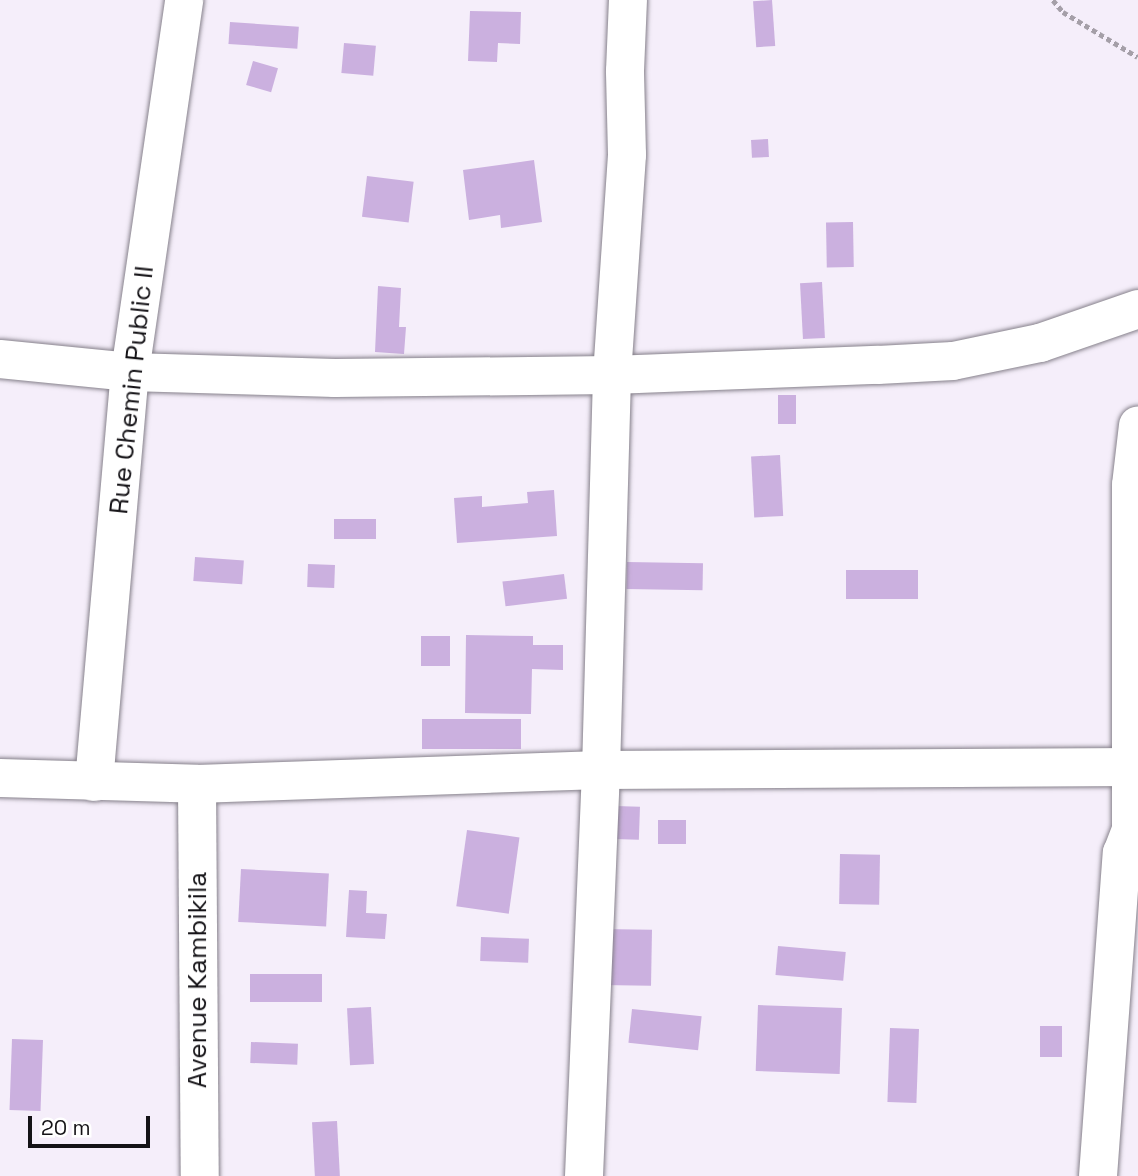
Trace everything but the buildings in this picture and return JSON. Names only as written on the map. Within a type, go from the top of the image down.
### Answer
[{"type":"street","name":"Rue Chemin Public II","points":[[94,782],[130,372],[184,0]]},
{"type":"street","points":[[584,1176],[601,770],[612,375],[627,155],[625,71],[628,0]]},
{"type":"street","points":[[0,359],[130,372],[335,378],[612,375],[953,360],[1040,343],[1138,309]]},
{"type":"street","points":[[1098,1176],[1122,853],[1135,828],[1131,485],[1138,425]]},
{"type":"street","points":[[0,778],[197,784],[601,770],[1133,767]]},
{"type":"street","name":"Avenue Kambikila","points":[[197,784],[200,1176]]},
{"type":"path","points":[[1053,0],[1063,12],[1138,57]]}]
